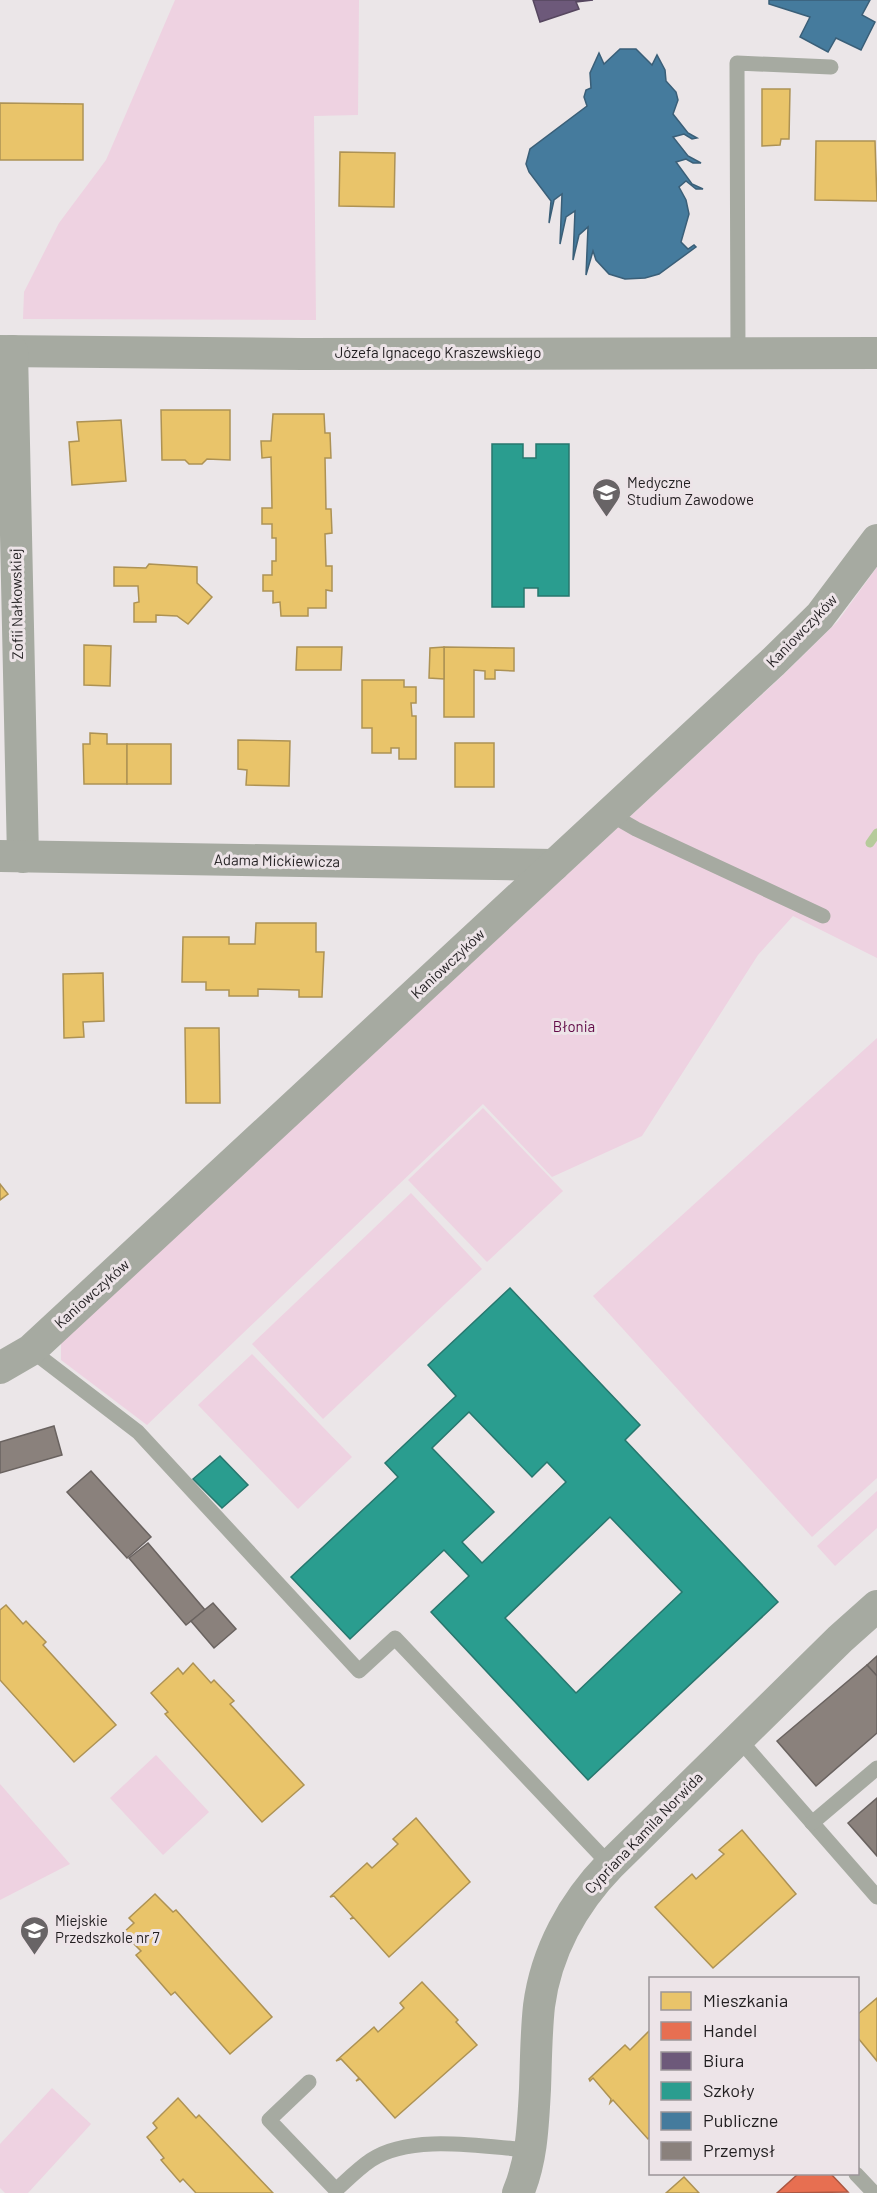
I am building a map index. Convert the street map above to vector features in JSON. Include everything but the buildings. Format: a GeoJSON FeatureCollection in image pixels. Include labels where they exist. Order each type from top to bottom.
{"type":"FeatureCollection","features":[{"type":"Feature","properties":{"kind":"street","name":"Józefa Ignacego Kraszewskiego"},"geometry":{"type":"LineString","coordinates":[[6,351],[290,354],[877,353]]}},
{"type":"Feature","properties":{"kind":"street","name":"Zofii Nałkowskiej"},"geometry":{"type":"LineString","coordinates":[[6,351],[12,856]]}},
{"type":"Feature","properties":{"kind":"street","name":"Kaniowczyków"},"geometry":{"type":"LineString","coordinates":[[0,1368],[31,1350],[610,814],[820,616],[877,540]]}},
{"type":"Feature","properties":{"kind":"street","name":"Adama Mickiewicza"},"geometry":{"type":"LineString","coordinates":[[12,856],[554,865]]}},
{"type":"Feature","properties":{"kind":"street","name":"Cypriana Kamila Norwida"},"geometry":{"type":"LineString","coordinates":[[518,2193],[530,2150],[539,2005],[552,1958],[570,1914],[590,1886],[610,1865],[738,1738],[877,1606]]}},
{"type":"Feature","properties":{"kind":"lane"},"geometry":{"type":"LineString","coordinates":[[738,353],[737,63],[831,67]]}},
{"type":"Feature","properties":{"kind":"lane"},"geometry":{"type":"LineString","coordinates":[[610,814],[823,916]]}},
{"type":"Feature","properties":{"kind":"lane"},"geometry":{"type":"LineString","coordinates":[[31,1350],[138,1432],[359,1671],[395,1638],[610,1865]]}},
{"type":"Feature","properties":{"kind":"lane"},"geometry":{"type":"LineString","coordinates":[[738,1738],[877,1897]]}},
{"type":"Feature","properties":{"kind":"lane"},"geometry":{"type":"LineString","coordinates":[[812,1823],[877,1768]]}},
{"type":"Feature","properties":{"kind":"lane"},"geometry":{"type":"LineString","coordinates":[[309,2082],[269,2120],[336,2190],[371,2159],[397,2147],[432,2144],[530,2150]]}},
{"type":"Feature","properties":{"kind":"lane"},"geometry":{"type":"LineString","coordinates":[[857,2175],[874,2193]]}},
{"type":"Feature","properties":{"kind":"green space"},"geometry":{"type":"Polygon","coordinates":[[[175,0],[359,0],[358,115],[314,116],[316,320],[23,319],[24,292],[59,223],[106,160],[175,0]]]}},
{"type":"Feature","properties":{"kind":"green space","name":"Błonia"},"geometry":{"type":"Polygon","coordinates":[[[877,567],[877,958],[793,916],[758,955],[642,1136],[552,1177],[483,1104],[147,1425],[61,1360],[61,1342],[781,677],[838,621],[877,567]]]}},
{"type":"Feature","properties":{"kind":"green space"},"geometry":{"type":"Polygon","coordinates":[[[877,1038],[877,1478],[812,1537],[593,1296],[877,1038]]]}},
{"type":"Feature","properties":{"kind":"green space"},"geometry":{"type":"Polygon","coordinates":[[[483,1108],[563,1191],[487,1262],[408,1180],[483,1108]]]}},
{"type":"Feature","properties":{"kind":"green space"},"geometry":{"type":"Polygon","coordinates":[[[411,1193],[482,1269],[323,1419],[252,1344],[411,1193]]]}},
{"type":"Feature","properties":{"kind":"green space"},"geometry":{"type":"Polygon","coordinates":[[[252,1354],[352,1457],[298,1509],[198,1405],[252,1354]]]}},
{"type":"Feature","properties":{"kind":"green space"},"geometry":{"type":"Polygon","coordinates":[[[877,1491],[877,1528],[835,1566],[817,1546],[877,1491]]]}},
{"type":"Feature","properties":{"kind":"green space"},"geometry":{"type":"Polygon","coordinates":[[[156,1755],[209,1812],[163,1855],[110,1798],[156,1755]]]}},
{"type":"Feature","properties":{"kind":"green space"},"geometry":{"type":"Polygon","coordinates":[[[0,1784],[70,1864],[0,1900],[0,1784]]]}},
{"type":"Feature","properties":{"kind":"green space"},"geometry":{"type":"Polygon","coordinates":[[[52,2088],[91,2124],[28,2193],[5,2193],[0,2188],[0,2144],[52,2088]]]}},
{"type":"Feature","properties":{"kind":"waterway"},"geometry":{"type":"LineString","coordinates":[[870,843],[877,833]]}},
{"type":"Feature","properties":{"kind":"place","name":"Medyczne Studium Zawodowe"},"geometry":{"type":"Point","coordinates":[606,518]}},
{"type":"Feature","properties":{"kind":"place","name":"Miejskie Przedszkole nr 7"},"geometry":{"type":"Point","coordinates":[34,1956]}}]}
